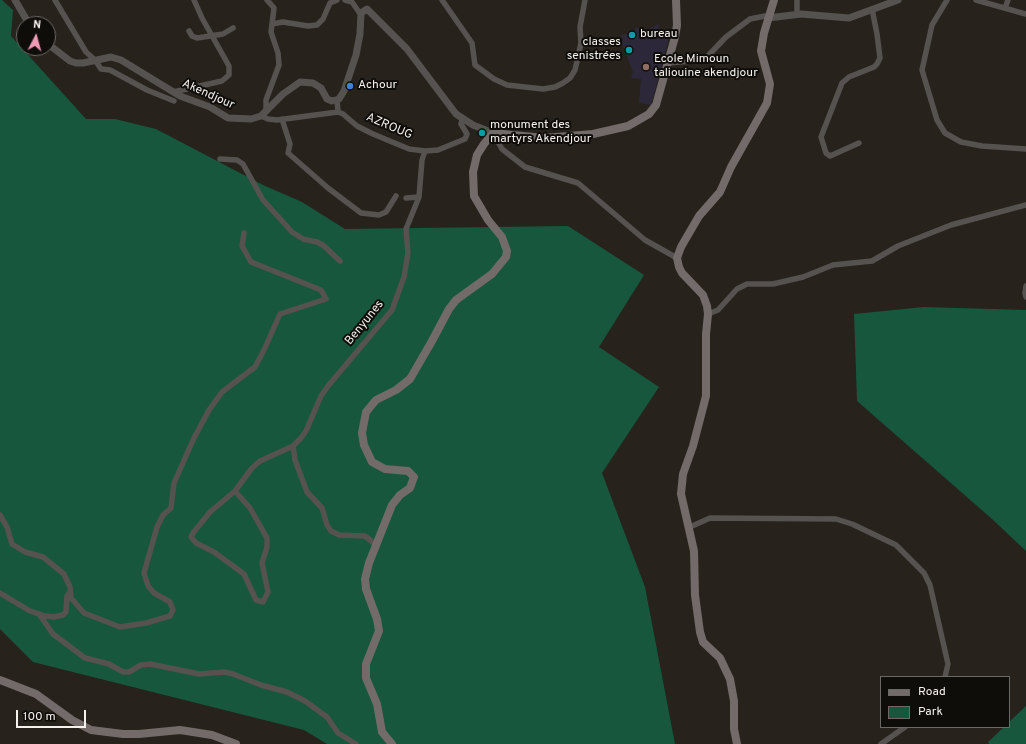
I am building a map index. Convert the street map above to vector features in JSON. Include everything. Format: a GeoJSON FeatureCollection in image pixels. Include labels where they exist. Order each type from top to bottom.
{"type":"FeatureCollection","features":[{"type":"Feature","properties":{"kind":"main road"},"geometry":{"type":"LineString","coordinates":[[392,744],[382,732],[377,704],[366,678],[366,664],[379,631],[377,618],[366,589],[365,579],[376,545],[392,505],[400,495],[410,488],[414,477],[408,471],[385,469],[372,462],[364,445],[362,433],[363,419],[369,407],[376,400],[396,390],[410,379],[432,342],[449,309],[456,300],[492,274],[506,257],[506,245],[502,237],[480,208],[474,196],[473,172],[477,156],[484,144],[493,133],[532,138],[561,138],[593,134],[628,126],[649,114],[653,110],[668,63],[677,25],[676,0]]}},
{"type":"Feature","properties":{"kind":"main road"},"geometry":{"type":"LineString","coordinates":[[737,744],[734,729],[734,700],[730,679],[720,658],[702,642],[695,595],[694,551],[690,527],[684,509],[681,484],[697,434],[706,396],[706,334],[708,314],[703,295],[682,272],[677,258],[681,247],[699,216],[720,192],[731,167],[767,103],[770,84],[761,51],[768,18],[774,0]]}},
{"type":"Feature","properties":{"kind":"main road"},"geometry":{"type":"LineString","coordinates":[[0,680],[36,694],[72,720],[91,730],[123,734],[139,734],[180,730],[212,735],[236,744]]}},
{"type":"Feature","properties":{"kind":"street"},"geometry":{"type":"LineString","coordinates":[[15,0],[24,16]]}},
{"type":"Feature","properties":{"kind":"street"},"geometry":{"type":"LineString","coordinates":[[55,0],[86,52],[103,70],[110,70],[147,90],[174,101]]}},
{"type":"Feature","properties":{"kind":"street"},"geometry":{"type":"LineString","coordinates":[[173,92],[222,81],[228,75],[229,66],[211,36],[197,0]]}},
{"type":"Feature","properties":{"kind":"street"},"geometry":{"type":"LineString","coordinates":[[263,114],[266,100],[279,65],[278,53],[272,36],[274,11],[269,2],[276,0]]}},
{"type":"Feature","properties":{"kind":"street"},"geometry":{"type":"LineString","coordinates":[[272,24],[289,22],[308,26],[317,25],[323,19],[330,4],[337,0]]}},
{"type":"Feature","properties":{"kind":"street"},"geometry":{"type":"LineString","coordinates":[[345,0],[352,2],[361,15]]}},
{"type":"Feature","properties":{"kind":"street"},"geometry":{"type":"LineString","coordinates":[[442,0],[472,43],[475,65],[494,79],[507,85],[543,89],[555,87],[572,76],[581,43],[580,27],[585,0]]}},
{"type":"Feature","properties":{"kind":"street"},"geometry":{"type":"LineString","coordinates":[[797,0],[797,14]]}},
{"type":"Feature","properties":{"kind":"street"},"geometry":{"type":"LineString","coordinates":[[668,63],[704,60],[726,37],[750,20],[760,16],[765,16],[768,18],[797,14],[849,18],[898,0]]}},
{"type":"Feature","properties":{"kind":"street"},"geometry":{"type":"LineString","coordinates":[[947,0],[932,25],[922,70],[937,120],[945,133],[961,142],[982,146],[1026,149]]}},
{"type":"Feature","properties":{"kind":"street"},"geometry":{"type":"LineString","coordinates":[[976,0],[1026,14]]}},
{"type":"Feature","properties":{"kind":"street"},"geometry":{"type":"LineString","coordinates":[[1005,8],[1008,0]]}},
{"type":"Feature","properties":{"kind":"street"},"geometry":{"type":"LineString","coordinates":[[859,143],[830,156],[826,153],[821,137],[842,83],[849,77],[874,67],[880,58],[872,9]]}},
{"type":"Feature","properties":{"kind":"street"},"geometry":{"type":"LineString","coordinates":[[263,114],[271,120],[338,112],[337,100],[344,91],[354,63],[360,34],[361,15],[364,10],[370,11],[377,21],[407,49],[462,119],[493,133],[502,149],[525,167],[578,183],[645,240],[677,258]]}},
{"type":"Feature","properties":{"kind":"street"},"geometry":{"type":"LineString","coordinates":[[189,31],[192,36],[197,38],[223,34],[233,28]]}},
{"type":"Feature","properties":{"kind":"street","name":"Akendjour"},"geometry":{"type":"LineString","coordinates":[[56,50],[70,61],[83,63],[111,57],[122,60],[173,92],[232,119],[251,119],[263,114]]}},
{"type":"Feature","properties":{"kind":"street"},"geometry":{"type":"LineString","coordinates":[[263,114],[283,94],[300,82],[313,83],[321,88],[325,97],[330,100],[337,100]]}},
{"type":"Feature","properties":{"kind":"street","name":"AZROUG"},"geometry":{"type":"LineString","coordinates":[[338,112],[343,114],[357,126],[373,134],[409,149],[425,151],[438,150],[465,138],[467,132],[461,124],[462,119]]}},
{"type":"Feature","properties":{"kind":"street"},"geometry":{"type":"LineString","coordinates":[[282,119],[290,144],[288,153],[328,188],[361,213],[379,215],[386,212],[396,196]]}},
{"type":"Feature","properties":{"kind":"street","name":"Benyunes"},"geometry":{"type":"LineString","coordinates":[[235,491],[250,508],[267,538],[267,547],[262,563],[268,592],[263,602],[256,600],[244,574],[214,552],[196,543],[192,537],[193,533],[210,512],[235,491],[252,468],[260,461],[293,446],[306,431],[315,407],[328,386],[392,310],[402,285],[408,258],[406,228],[419,197],[422,160],[425,151]]}},
{"type":"Feature","properties":{"kind":"street"},"geometry":{"type":"LineString","coordinates":[[220,159],[237,160],[243,164],[263,200],[292,232],[303,239],[318,242],[340,261]]}},
{"type":"Feature","properties":{"kind":"street"},"geometry":{"type":"LineString","coordinates":[[406,198],[419,197]]}},
{"type":"Feature","properties":{"kind":"street"},"geometry":{"type":"LineString","coordinates":[[708,314],[718,310],[737,290],[747,284],[773,284],[803,277],[833,265],[872,261],[898,246],[952,225],[1026,205]]}},
{"type":"Feature","properties":{"kind":"street"},"geometry":{"type":"LineString","coordinates":[[0,515],[7,526],[12,544],[26,552],[44,557],[64,574],[71,598],[84,613],[120,627],[146,623],[170,616],[173,610],[170,602],[154,593],[148,586],[144,573],[157,527],[163,515],[171,508],[174,483],[194,438],[222,392],[255,367],[280,314],[326,299],[321,290],[251,262],[242,246],[244,232]]}},
{"type":"Feature","properties":{"kind":"street"},"geometry":{"type":"LineString","coordinates":[[1026,286],[1024,293],[1026,297]]}},
{"type":"Feature","properties":{"kind":"street"},"geometry":{"type":"LineString","coordinates":[[293,446],[294,460],[305,489],[309,496],[322,508],[330,531],[339,535],[364,536],[376,545]]}},
{"type":"Feature","properties":{"kind":"street"},"geometry":{"type":"LineString","coordinates":[[690,527],[710,518],[836,519],[852,524],[896,545],[924,573],[930,585],[948,664],[945,676]]}},
{"type":"Feature","properties":{"kind":"street"},"geometry":{"type":"LineString","coordinates":[[0,593],[38,614],[48,617],[64,614],[66,610],[67,596],[70,592]]}},
{"type":"Feature","properties":{"kind":"street"},"geometry":{"type":"LineString","coordinates":[[38,614],[53,634],[85,658],[109,664],[123,672],[129,672],[141,665],[150,664],[199,674],[225,672],[233,674],[261,685],[287,692],[305,701],[327,717],[338,733],[356,744]]}},
{"type":"Feature","properties":{"kind":"street"},"geometry":{"type":"LineString","coordinates":[[880,744],[904,728]]}},
{"type":"Feature","properties":{"kind":"shaded area","name":"Ecole Mimoun taliouine akendjour"},"geometry":{"type":"Polygon","coordinates":[[[658,24],[661,33],[670,34],[651,105],[639,103],[641,79],[631,78],[633,72],[621,41],[623,40],[621,35],[634,32],[636,27],[639,28],[640,34],[658,24]]]}},
{"type":"Feature","properties":{"kind":"green space"},"geometry":{"type":"Polygon","coordinates":[[[0,0],[2,0],[13,10],[11,36],[16,42],[16,56],[29,56],[86,119],[115,119],[156,129],[263,185],[302,202],[345,229],[568,226],[644,275],[599,347],[659,387],[602,473],[645,587],[675,744],[327,744],[304,730],[33,662],[0,629],[0,0]]]}},
{"type":"Feature","properties":{"kind":"green space"},"geometry":{"type":"Polygon","coordinates":[[[924,307],[1026,310],[1026,551],[992,519],[857,401],[854,314],[924,307]]]}},
{"type":"Feature","properties":{"kind":"green space"},"geometry":{"type":"Polygon","coordinates":[[[1026,706],[1026,744],[989,744],[988,742],[1003,728],[1010,728],[1010,721],[1026,706]]]}},
{"type":"Feature","properties":{"kind":"place","name":"bureau"},"geometry":{"type":"Point","coordinates":[632,35]}},
{"type":"Feature","properties":{"kind":"place","name":"classes senistrées"},"geometry":{"type":"Point","coordinates":[629,50]}},
{"type":"Feature","properties":{"kind":"place","name":"Ecole Mimoun taliouine akendjour"},"geometry":{"type":"Point","coordinates":[646,67]}},
{"type":"Feature","properties":{"kind":"place","name":"Achour"},"geometry":{"type":"Point","coordinates":[350,86]}},
{"type":"Feature","properties":{"kind":"place","name":"monument des martyrs Akendjour"},"geometry":{"type":"Point","coordinates":[482,133]}}]}
